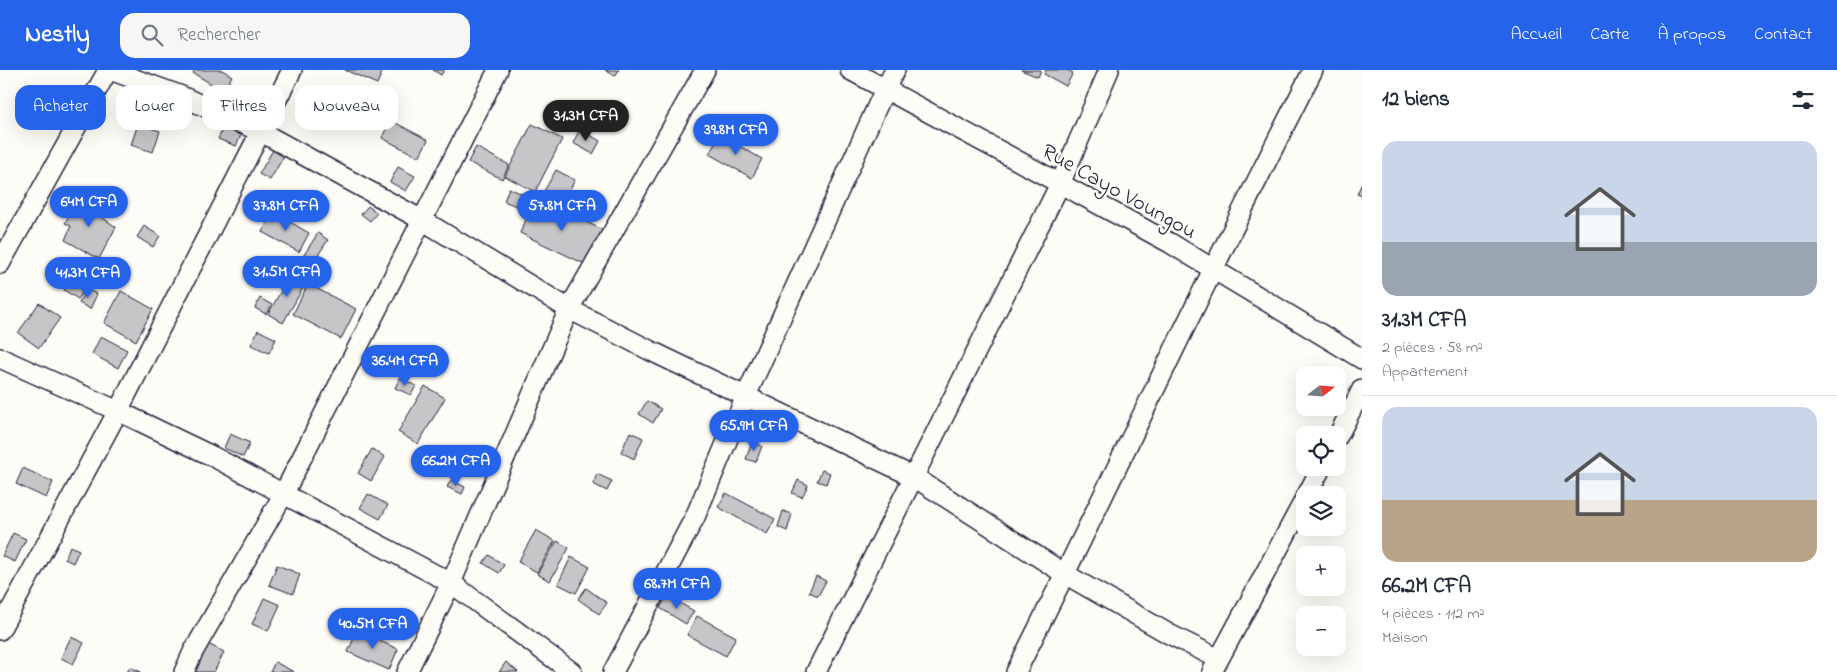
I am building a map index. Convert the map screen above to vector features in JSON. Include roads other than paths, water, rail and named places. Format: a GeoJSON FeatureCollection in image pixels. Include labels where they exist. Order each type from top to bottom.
{"type":"FeatureCollection","features":[{"type":"Feature","properties":{"kind":"street"},"geometry":{"type":"LineString","coordinates":[[0,264],[109,70],[179,95],[262,132],[422,220],[569,309],[649,350],[914,477],[1065,574],[1161,629],[1215,665],[1296,516]]}},
{"type":"Feature","properties":{"kind":"street"},"geometry":{"type":"LineString","coordinates":[[0,630],[118,411],[292,70]]}},
{"type":"Feature","properties":{"kind":"street"},"geometry":{"type":"LineString","coordinates":[[184,672],[283,495],[498,70]]}},
{"type":"Feature","properties":{"kind":"street"},"geometry":{"type":"LineString","coordinates":[[407,672],[451,583],[569,309],[705,70]]}},
{"type":"Feature","properties":{"kind":"street","name":"Rue Cayo Voungou"},"geometry":{"type":"LineString","coordinates":[[850,70],[1170,243],[1362,359]]}},
{"type":"Feature","properties":{"kind":"street"},"geometry":{"type":"LineString","coordinates":[[614,672],[695,517],[746,396],[895,70]]}},
{"type":"Feature","properties":{"kind":"street"},"geometry":{"type":"LineString","coordinates":[[816,672],[1060,184],[1109,70]]}},
{"type":"Feature","properties":{"kind":"street"},"geometry":{"type":"LineString","coordinates":[[1016,672],[1212,269],[1312,70]]}},
{"type":"Feature","properties":{"kind":"street"},"geometry":{"type":"LineString","coordinates":[[0,358],[212,456],[451,583],[572,672]]}},
{"type":"Feature","properties":{"kind":"street"},"geometry":{"type":"LineString","coordinates":[[1343,426],[1362,389]]}}]}
